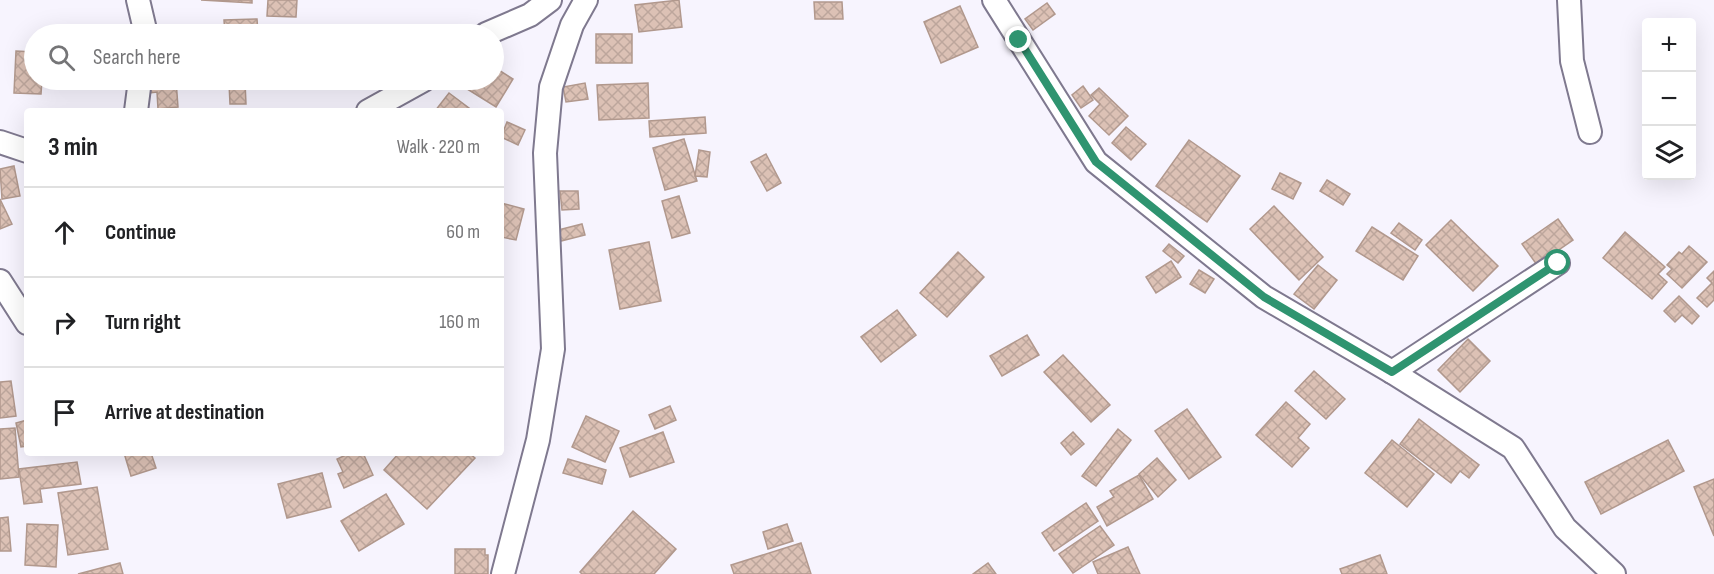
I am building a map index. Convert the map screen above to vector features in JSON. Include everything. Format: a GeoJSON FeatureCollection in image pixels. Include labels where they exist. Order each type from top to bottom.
{"type":"FeatureCollection","features":[{"type":"Feature","properties":{"kind":"street"},"geometry":{"type":"LineString","coordinates":[[138,0],[144,24]]}},
{"type":"Feature","properties":{"kind":"street"},"geometry":{"type":"LineString","coordinates":[[504,26],[530,15],[550,0]]}},
{"type":"Feature","properties":{"kind":"street"},"geometry":{"type":"LineString","coordinates":[[503,574],[538,440],[553,350],[545,153],[551,87],[572,25],[586,0]]}},
{"type":"Feature","properties":{"kind":"street"},"geometry":{"type":"LineString","coordinates":[[994,0],[1096,162],[1264,297],[1392,372],[1513,448],[1565,528],[1614,574]]}},
{"type":"Feature","properties":{"kind":"street"},"geometry":{"type":"LineString","coordinates":[[1569,0],[1572,61],[1590,132]]}},
{"type":"Feature","properties":{"kind":"street"},"geometry":{"type":"LineString","coordinates":[[136,108],[139,90]]}},
{"type":"Feature","properties":{"kind":"street"},"geometry":{"type":"LineString","coordinates":[[373,108],[406,90]]}},
{"type":"Feature","properties":{"kind":"street"},"geometry":{"type":"LineString","coordinates":[[0,142],[24,150]]}},
{"type":"Feature","properties":{"kind":"street"},"geometry":{"type":"LineString","coordinates":[[1392,372],[1558,263]]}},
{"type":"Feature","properties":{"kind":"street"},"geometry":{"type":"LineString","coordinates":[[0,281],[24,318]]}},
{"type":"Feature","properties":{"kind":"building"},"geometry":{"type":"Polygon","coordinates":[[[201,0],[252,0],[252,3],[201,0]]]}},
{"type":"Feature","properties":{"kind":"building"},"geometry":{"type":"Polygon","coordinates":[[[268,0],[297,0],[296,17],[267,16],[268,0]]]}},
{"type":"Feature","properties":{"kind":"building"},"geometry":{"type":"Polygon","coordinates":[[[679,0],[682,27],[639,32],[635,5],[679,0]]]}},
{"type":"Feature","properties":{"kind":"building"},"geometry":{"type":"Polygon","coordinates":[[[814,2],[842,2],[843,19],[815,19],[814,2]]]}},
{"type":"Feature","properties":{"kind":"building"},"geometry":{"type":"Polygon","coordinates":[[[1047,3],[1055,14],[1033,30],[1025,19],[1047,3]]]}},
{"type":"Feature","properties":{"kind":"building"},"geometry":{"type":"Polygon","coordinates":[[[960,6],[978,47],[941,63],[924,22],[960,6]]]}},
{"type":"Feature","properties":{"kind":"building"},"geometry":{"type":"Polygon","coordinates":[[[257,19],[257,24],[224,24],[224,20],[257,19]]]}},
{"type":"Feature","properties":{"kind":"building"},"geometry":{"type":"Polygon","coordinates":[[[596,34],[632,34],[632,63],[596,63],[596,34]]]}},
{"type":"Feature","properties":{"kind":"building"},"geometry":{"type":"Polygon","coordinates":[[[16,51],[24,51],[24,90],[41,90],[41,94],[14,93],[16,51]]]}},
{"type":"Feature","properties":{"kind":"building"},"geometry":{"type":"Polygon","coordinates":[[[504,73],[513,79],[496,107],[469,90],[504,90],[504,73]]]}},
{"type":"Feature","properties":{"kind":"building"},"geometry":{"type":"Polygon","coordinates":[[[585,83],[588,99],[566,102],[563,87],[585,83]]]}},
{"type":"Feature","properties":{"kind":"building"},"geometry":{"type":"Polygon","coordinates":[[[648,83],[649,118],[599,120],[597,85],[648,83]]]}},
{"type":"Feature","properties":{"kind":"building"},"geometry":{"type":"Polygon","coordinates":[[[1083,86],[1093,100],[1081,108],[1072,95],[1083,86]]]}},
{"type":"Feature","properties":{"kind":"building"},"geometry":{"type":"Polygon","coordinates":[[[1099,88],[1128,116],[1109,135],[1089,116],[1100,104],[1091,95],[1099,88]]]}},
{"type":"Feature","properties":{"kind":"building"},"geometry":{"type":"Polygon","coordinates":[[[150,90],[177,90],[178,107],[158,108],[157,92],[150,93],[150,90]]]}},
{"type":"Feature","properties":{"kind":"building"},"geometry":{"type":"Polygon","coordinates":[[[229,90],[245,90],[246,104],[230,104],[229,90]]]}},
{"type":"Feature","properties":{"kind":"building"},"geometry":{"type":"Polygon","coordinates":[[[449,93],[469,108],[437,108],[449,93]]]}},
{"type":"Feature","properties":{"kind":"building"},"geometry":{"type":"Polygon","coordinates":[[[705,117],[706,133],[650,137],[649,121],[705,117]]]}},
{"type":"Feature","properties":{"kind":"building"},"geometry":{"type":"Polygon","coordinates":[[[507,122],[525,130],[518,145],[504,138],[507,122]]]}},
{"type":"Feature","properties":{"kind":"building"},"geometry":{"type":"Polygon","coordinates":[[[1126,127],[1146,144],[1131,160],[1112,143],[1126,127]]]}},
{"type":"Feature","properties":{"kind":"building"},"geometry":{"type":"Polygon","coordinates":[[[684,139],[697,181],[665,190],[653,148],[684,139]]]}},
{"type":"Feature","properties":{"kind":"building"},"geometry":{"type":"Polygon","coordinates":[[[1189,140],[1240,176],[1207,222],[1156,186],[1189,140]]]}},
{"type":"Feature","properties":{"kind":"building"},"geometry":{"type":"Polygon","coordinates":[[[699,150],[710,152],[707,177],[695,176],[699,150]]]}},
{"type":"Feature","properties":{"kind":"building"},"geometry":{"type":"Polygon","coordinates":[[[766,154],[781,183],[767,191],[751,162],[766,154]]]}},
{"type":"Feature","properties":{"kind":"building"},"geometry":{"type":"Polygon","coordinates":[[[14,166],[20,196],[2,199],[0,169],[14,166]]]}},
{"type":"Feature","properties":{"kind":"building"},"geometry":{"type":"Polygon","coordinates":[[[1280,173],[1301,183],[1293,199],[1272,189],[1280,173]]]}},
{"type":"Feature","properties":{"kind":"building"},"geometry":{"type":"Polygon","coordinates":[[[1327,180],[1350,194],[1343,205],[1320,191],[1327,180]]]}},
{"type":"Feature","properties":{"kind":"building"},"geometry":{"type":"Polygon","coordinates":[[[560,191],[578,191],[579,209],[562,210],[560,191]]]}},
{"type":"Feature","properties":{"kind":"building"},"geometry":{"type":"Polygon","coordinates":[[[679,196],[690,233],[672,238],[662,201],[679,196]]]}},
{"type":"Feature","properties":{"kind":"building"},"geometry":{"type":"Polygon","coordinates":[[[0,199],[12,224],[0,229],[0,199]]]}},
{"type":"Feature","properties":{"kind":"building"},"geometry":{"type":"Polygon","coordinates":[[[504,204],[524,209],[516,240],[504,238],[504,204]]]}},
{"type":"Feature","properties":{"kind":"building"},"geometry":{"type":"Polygon","coordinates":[[[1274,206],[1323,257],[1299,280],[1250,229],[1274,206]]]}},
{"type":"Feature","properties":{"kind":"building"},"geometry":{"type":"Polygon","coordinates":[[[1558,219],[1573,240],[1537,265],[1522,244],[1558,219]]]}},
{"type":"Feature","properties":{"kind":"building"},"geometry":{"type":"Polygon","coordinates":[[[1451,220],[1498,266],[1473,291],[1426,245],[1451,220]]]}},
{"type":"Feature","properties":{"kind":"building"},"geometry":{"type":"Polygon","coordinates":[[[1399,223],[1422,240],[1415,250],[1391,233],[1399,223]]]}},
{"type":"Feature","properties":{"kind":"building"},"geometry":{"type":"Polygon","coordinates":[[[582,224],[585,235],[561,241],[558,230],[582,224]]]}},
{"type":"Feature","properties":{"kind":"building"},"geometry":{"type":"Polygon","coordinates":[[[1372,227],[1418,256],[1403,280],[1356,251],[1372,227]]]}},
{"type":"Feature","properties":{"kind":"building"},"geometry":{"type":"Polygon","coordinates":[[[1625,232],[1665,267],[1658,274],[1667,282],[1652,299],[1603,258],[1625,232]]]}},
{"type":"Feature","properties":{"kind":"building"},"geometry":{"type":"Polygon","coordinates":[[[649,242],[661,301],[620,309],[609,250],[649,242]]]}},
{"type":"Feature","properties":{"kind":"building"},"geometry":{"type":"Polygon","coordinates":[[[1169,244],[1184,256],[1178,263],[1163,251],[1169,244]]]}},
{"type":"Feature","properties":{"kind":"building"},"geometry":{"type":"Polygon","coordinates":[[[1689,246],[1707,262],[1682,288],[1667,274],[1672,269],[1667,265],[1679,252],[1682,254],[1689,246]]]}},
{"type":"Feature","properties":{"kind":"building"},"geometry":{"type":"Polygon","coordinates":[[[958,252],[984,277],[947,317],[920,293],[958,252]]]}},
{"type":"Feature","properties":{"kind":"building"},"geometry":{"type":"Polygon","coordinates":[[[1171,261],[1181,277],[1156,293],[1146,277],[1171,261]]]}},
{"type":"Feature","properties":{"kind":"building"},"geometry":{"type":"Polygon","coordinates":[[[1318,265],[1337,280],[1314,309],[1294,294],[1318,265]]]}},
{"type":"Feature","properties":{"kind":"building"},"geometry":{"type":"Polygon","coordinates":[[[1199,270],[1214,279],[1205,293],[1190,284],[1199,270]]]}},
{"type":"Feature","properties":{"kind":"building"},"geometry":{"type":"Polygon","coordinates":[[[1714,271],[1714,300],[1707,307],[1697,298],[1712,283],[1707,278],[1714,271]]]}},
{"type":"Feature","properties":{"kind":"building"},"geometry":{"type":"Polygon","coordinates":[[[1679,296],[1699,316],[1692,324],[1682,315],[1675,322],[1664,311],[1679,296]]]}},
{"type":"Feature","properties":{"kind":"building"},"geometry":{"type":"Polygon","coordinates":[[[897,310],[916,335],[881,362],[861,337],[897,310]]]}},
{"type":"Feature","properties":{"kind":"building"},"geometry":{"type":"Polygon","coordinates":[[[1027,335],[1039,355],[1002,376],[990,356],[1027,335]]]}},
{"type":"Feature","properties":{"kind":"building"},"geometry":{"type":"Polygon","coordinates":[[[1468,339],[1490,361],[1460,392],[1438,370],[1468,339]]]}},
{"type":"Feature","properties":{"kind":"building"},"geometry":{"type":"Polygon","coordinates":[[[1063,355],[1110,405],[1091,422],[1044,372],[1063,355]]]}},
{"type":"Feature","properties":{"kind":"building"},"geometry":{"type":"Polygon","coordinates":[[[1314,371],[1345,399],[1326,419],[1295,391],[1314,371]]]}},
{"type":"Feature","properties":{"kind":"building"},"geometry":{"type":"Polygon","coordinates":[[[11,381],[16,416],[0,418],[0,382],[11,381]]]}},
{"type":"Feature","properties":{"kind":"building"},"geometry":{"type":"Polygon","coordinates":[[[1286,402],[1310,424],[1298,438],[1309,448],[1292,467],[1256,435],[1286,402]]]}},
{"type":"Feature","properties":{"kind":"building"},"geometry":{"type":"Polygon","coordinates":[[[670,406],[676,420],[655,429],[649,415],[670,406]]]}},
{"type":"Feature","properties":{"kind":"building"},"geometry":{"type":"Polygon","coordinates":[[[1187,409],[1221,457],[1189,479],[1155,431],[1187,409]]]}},
{"type":"Feature","properties":{"kind":"building"},"geometry":{"type":"Polygon","coordinates":[[[586,416],[619,431],[605,462],[572,447],[586,416]]]}},
{"type":"Feature","properties":{"kind":"building"},"geometry":{"type":"Polygon","coordinates":[[[1419,419],[1479,465],[1469,478],[1460,471],[1451,483],[1400,444],[1419,419]]]}},
{"type":"Feature","properties":{"kind":"building"},"geometry":{"type":"Polygon","coordinates":[[[24,421],[24,446],[21,447],[16,423],[24,421]]]}},
{"type":"Feature","properties":{"kind":"building"},"geometry":{"type":"Polygon","coordinates":[[[15,428],[19,477],[0,479],[0,429],[15,428]]]}},
{"type":"Feature","properties":{"kind":"building"},"geometry":{"type":"Polygon","coordinates":[[[1118,429],[1131,440],[1096,486],[1082,476],[1118,429]]]}},
{"type":"Feature","properties":{"kind":"building"},"geometry":{"type":"Polygon","coordinates":[[[663,432],[674,462],[630,477],[620,448],[663,432]]]}},
{"type":"Feature","properties":{"kind":"building"},"geometry":{"type":"Polygon","coordinates":[[[1073,432],[1084,444],[1071,455],[1061,443],[1073,432]]]}},
{"type":"Feature","properties":{"kind":"building"},"geometry":{"type":"Polygon","coordinates":[[[1392,440],[1434,474],[1407,507],[1365,473],[1392,440]]]}},
{"type":"Feature","properties":{"kind":"building"},"geometry":{"type":"Polygon","coordinates":[[[1668,440],[1684,471],[1601,514],[1585,482],[1668,440]]]}},
{"type":"Feature","properties":{"kind":"building"},"geometry":{"type":"Polygon","coordinates":[[[125,456],[152,456],[156,468],[131,476],[125,456]]]}},
{"type":"Feature","properties":{"kind":"building"},"geometry":{"type":"Polygon","coordinates":[[[344,456],[364,456],[373,475],[344,488],[338,474],[343,472],[337,459],[344,456]]]}},
{"type":"Feature","properties":{"kind":"building"},"geometry":{"type":"Polygon","coordinates":[[[396,456],[473,456],[475,458],[427,509],[384,470],[396,456]]]}},
{"type":"Feature","properties":{"kind":"building"},"geometry":{"type":"Polygon","coordinates":[[[1157,458],[1176,480],[1158,497],[1139,474],[1157,458]]]}},
{"type":"Feature","properties":{"kind":"building"},"geometry":{"type":"Polygon","coordinates":[[[568,459],[606,470],[602,484],[563,473],[568,459]]]}},
{"type":"Feature","properties":{"kind":"building"},"geometry":{"type":"Polygon","coordinates":[[[77,462],[81,484],[40,489],[42,502],[24,504],[19,469],[77,462]]]}},
{"type":"Feature","properties":{"kind":"building"},"geometry":{"type":"Polygon","coordinates":[[[322,473],[331,507],[287,518],[278,484],[322,473]]]}},
{"type":"Feature","properties":{"kind":"building"},"geometry":{"type":"Polygon","coordinates":[[[1139,475],[1153,499],[1107,526],[1097,507],[1114,497],[1110,491],[1139,475]]]}},
{"type":"Feature","properties":{"kind":"building"},"geometry":{"type":"Polygon","coordinates":[[[1714,479],[1714,536],[1694,487],[1714,479]]]}},
{"type":"Feature","properties":{"kind":"building"},"geometry":{"type":"Polygon","coordinates":[[[97,487],[108,549],[68,555],[58,493],[97,487]]]}},
{"type":"Feature","properties":{"kind":"building"},"geometry":{"type":"Polygon","coordinates":[[[386,494],[404,524],[359,551],[341,521],[386,494]]]}},
{"type":"Feature","properties":{"kind":"building"},"geometry":{"type":"Polygon","coordinates":[[[1086,503],[1098,521],[1054,551],[1042,533],[1086,503]]]}},
{"type":"Feature","properties":{"kind":"building"},"geometry":{"type":"Polygon","coordinates":[[[633,511],[676,549],[654,574],[582,574],[580,572],[633,511]]]}},
{"type":"Feature","properties":{"kind":"building"},"geometry":{"type":"Polygon","coordinates":[[[8,517],[11,551],[0,551],[0,518],[8,517]]]}},
{"type":"Feature","properties":{"kind":"building"},"geometry":{"type":"Polygon","coordinates":[[[27,524],[58,525],[56,567],[25,565],[27,524]]]}},
{"type":"Feature","properties":{"kind":"building"},"geometry":{"type":"Polygon","coordinates":[[[787,524],[793,541],[768,549],[763,532],[787,524]]]}},
{"type":"Feature","properties":{"kind":"building"},"geometry":{"type":"Polygon","coordinates":[[[1100,526],[1114,545],[1073,573],[1059,554],[1100,526]]]}},
{"type":"Feature","properties":{"kind":"building"},"geometry":{"type":"Polygon","coordinates":[[[801,543],[811,574],[734,574],[731,565],[801,543]]]}},
{"type":"Feature","properties":{"kind":"building"},"geometry":{"type":"Polygon","coordinates":[[[1128,547],[1140,574],[1098,574],[1093,562],[1128,547]]]}},
{"type":"Feature","properties":{"kind":"building"},"geometry":{"type":"Polygon","coordinates":[[[455,549],[485,549],[485,555],[488,555],[488,574],[455,574],[455,549]]]}},
{"type":"Feature","properties":{"kind":"building"},"geometry":{"type":"Polygon","coordinates":[[[1380,555],[1387,574],[1342,574],[1340,569],[1380,555]]]}},
{"type":"Feature","properties":{"kind":"building"},"geometry":{"type":"Polygon","coordinates":[[[120,563],[123,574],[78,574],[120,563]]]}},
{"type":"Feature","properties":{"kind":"building"},"geometry":{"type":"Polygon","coordinates":[[[988,563],[996,574],[973,574],[988,563]]]}},
{"type":"Feature","properties":{"kind":"route"},"geometry":{"type":"LineString","coordinates":[[1019,40],[1096,162],[1264,297],[1392,372],[1558,263]]}}]}
